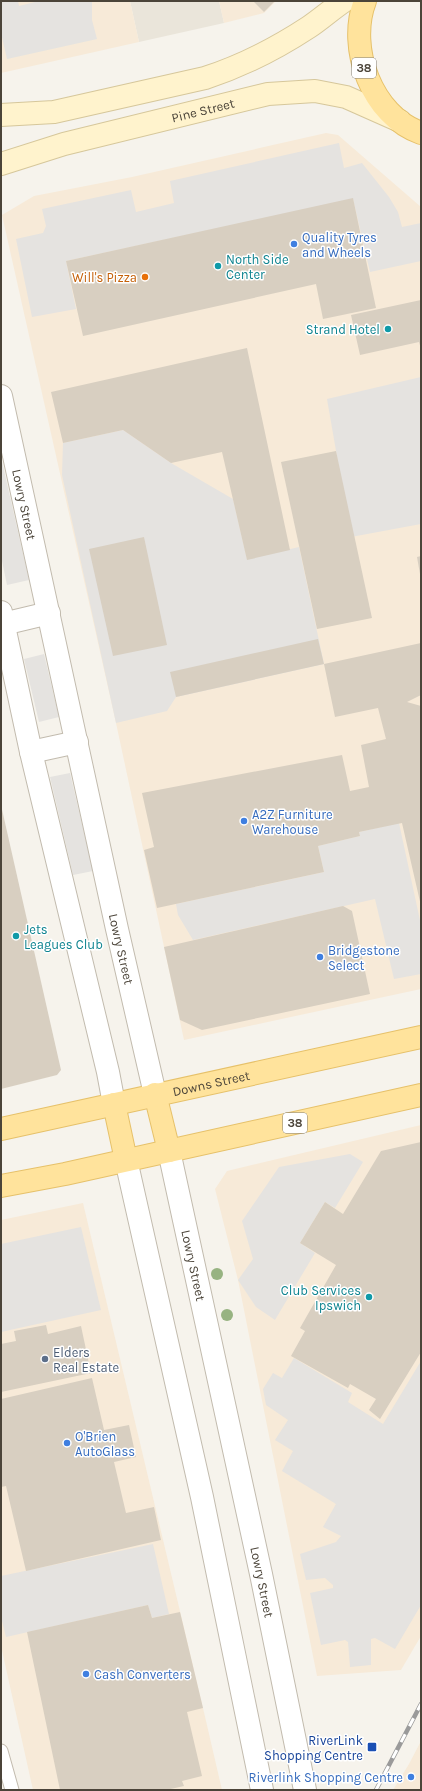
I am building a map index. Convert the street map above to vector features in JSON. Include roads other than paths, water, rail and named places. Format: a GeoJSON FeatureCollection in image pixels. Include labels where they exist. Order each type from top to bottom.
{"type":"FeatureCollection","features":[{"type":"Feature","properties":{"kind":"main road"},"geometry":{"type":"LineString","coordinates":[[1,115],[54,112],[177,84],[224,71],[274,48],[310,26],[344,1]]}},
{"type":"Feature","properties":{"kind":"main road","name":"38"},"geometry":{"type":"LineString","coordinates":[[365,1],[360,22],[359,39],[360,54],[364,72],[388,111],[416,131]]}},
{"type":"Feature","properties":{"kind":"main road","name":"Pine Street"},"geometry":{"type":"LineString","coordinates":[[1,164],[64,144],[268,94],[315,91],[346,97],[416,131]]}},
{"type":"Feature","properties":{"kind":"main road","name":"Downs Street"},"geometry":{"type":"LineString","coordinates":[[1,1129],[155,1094],[421,1037]]}},
{"type":"Feature","properties":{"kind":"main road","name":"Lowry Street"},"geometry":{"type":"LineString","coordinates":[[155,1094],[168,1151]]}},
{"type":"Feature","properties":{"kind":"main road","name":"38"},"geometry":{"type":"LineString","coordinates":[[1,1186],[421,1095]]}},
{"type":"Feature","properties":{"kind":"main road"},"geometry":{"type":"LineString","coordinates":[[114,1104],[126,1160]]}},
{"type":"Feature","properties":{"kind":"street","name":"Lowry Street"},"geometry":{"type":"LineString","coordinates":[[1,396],[155,1094]]}},
{"type":"Feature","properties":{"kind":"street"},"geometry":{"type":"LineString","coordinates":[[48,613],[2,618],[31,752],[108,1072],[114,1104]]}},
{"type":"Feature","properties":{"kind":"street"},"geometry":{"type":"LineString","coordinates":[[31,752],[77,742]]}},
{"type":"Feature","properties":{"kind":"street","name":"Lowry Street"},"geometry":{"type":"LineString","coordinates":[[168,1151],[261,1574],[305,1790]]}},
{"type":"Feature","properties":{"kind":"street"},"geometry":{"type":"LineString","coordinates":[[126,1160],[202,1497],[262,1790]]}},
{"type":"Feature","properties":{"kind":"lane"},"geometry":{"type":"LineString","coordinates":[[1,1751],[12,1790]]}},
{"type":"Feature","properties":{"kind":"railway"},"geometry":{"type":"LineString","coordinates":[[376,1790],[421,1704]]}},
{"type":"Feature","properties":{"kind":"place","name":"Quality Tyres and Wheels"},"geometry":{"type":"Point","coordinates":[294,244]}},
{"type":"Feature","properties":{"kind":"place","name":"North Side Center"},"geometry":{"type":"Point","coordinates":[218,266]}},
{"type":"Feature","properties":{"kind":"place","name":"Will's Pizza"},"geometry":{"type":"Point","coordinates":[145,277]}},
{"type":"Feature","properties":{"kind":"place","name":"Strand Hotel"},"geometry":{"type":"Point","coordinates":[388,329]}},
{"type":"Feature","properties":{"kind":"place","name":"A2Z Furniture Warehouse"},"geometry":{"type":"Point","coordinates":[244,821]}},
{"type":"Feature","properties":{"kind":"place","name":"Jets Leagues Club"},"geometry":{"type":"Point","coordinates":[16,936]}},
{"type":"Feature","properties":{"kind":"place","name":"Bridgestone Select"},"geometry":{"type":"Point","coordinates":[320,957]}},
{"type":"Feature","properties":{"kind":"place","name":"Club Services Ipswich"},"geometry":{"type":"Point","coordinates":[369,1297]}},
{"type":"Feature","properties":{"kind":"place","name":"Elders Real Estate"},"geometry":{"type":"Point","coordinates":[45,1359]}},
{"type":"Feature","properties":{"kind":"place","name":"O'Brien AutoGlass"},"geometry":{"type":"Point","coordinates":[67,1443]}},
{"type":"Feature","properties":{"kind":"place","name":"Cash Converters"},"geometry":{"type":"Point","coordinates":[86,1674]}},
{"type":"Feature","properties":{"kind":"place","name":"RiverLink Shopping Centre"},"geometry":{"type":"Point","coordinates":[372,1747]}},
{"type":"Feature","properties":{"kind":"place","name":"Riverlink Shopping Centre"},"geometry":{"type":"Point","coordinates":[411,1777]}}]}
